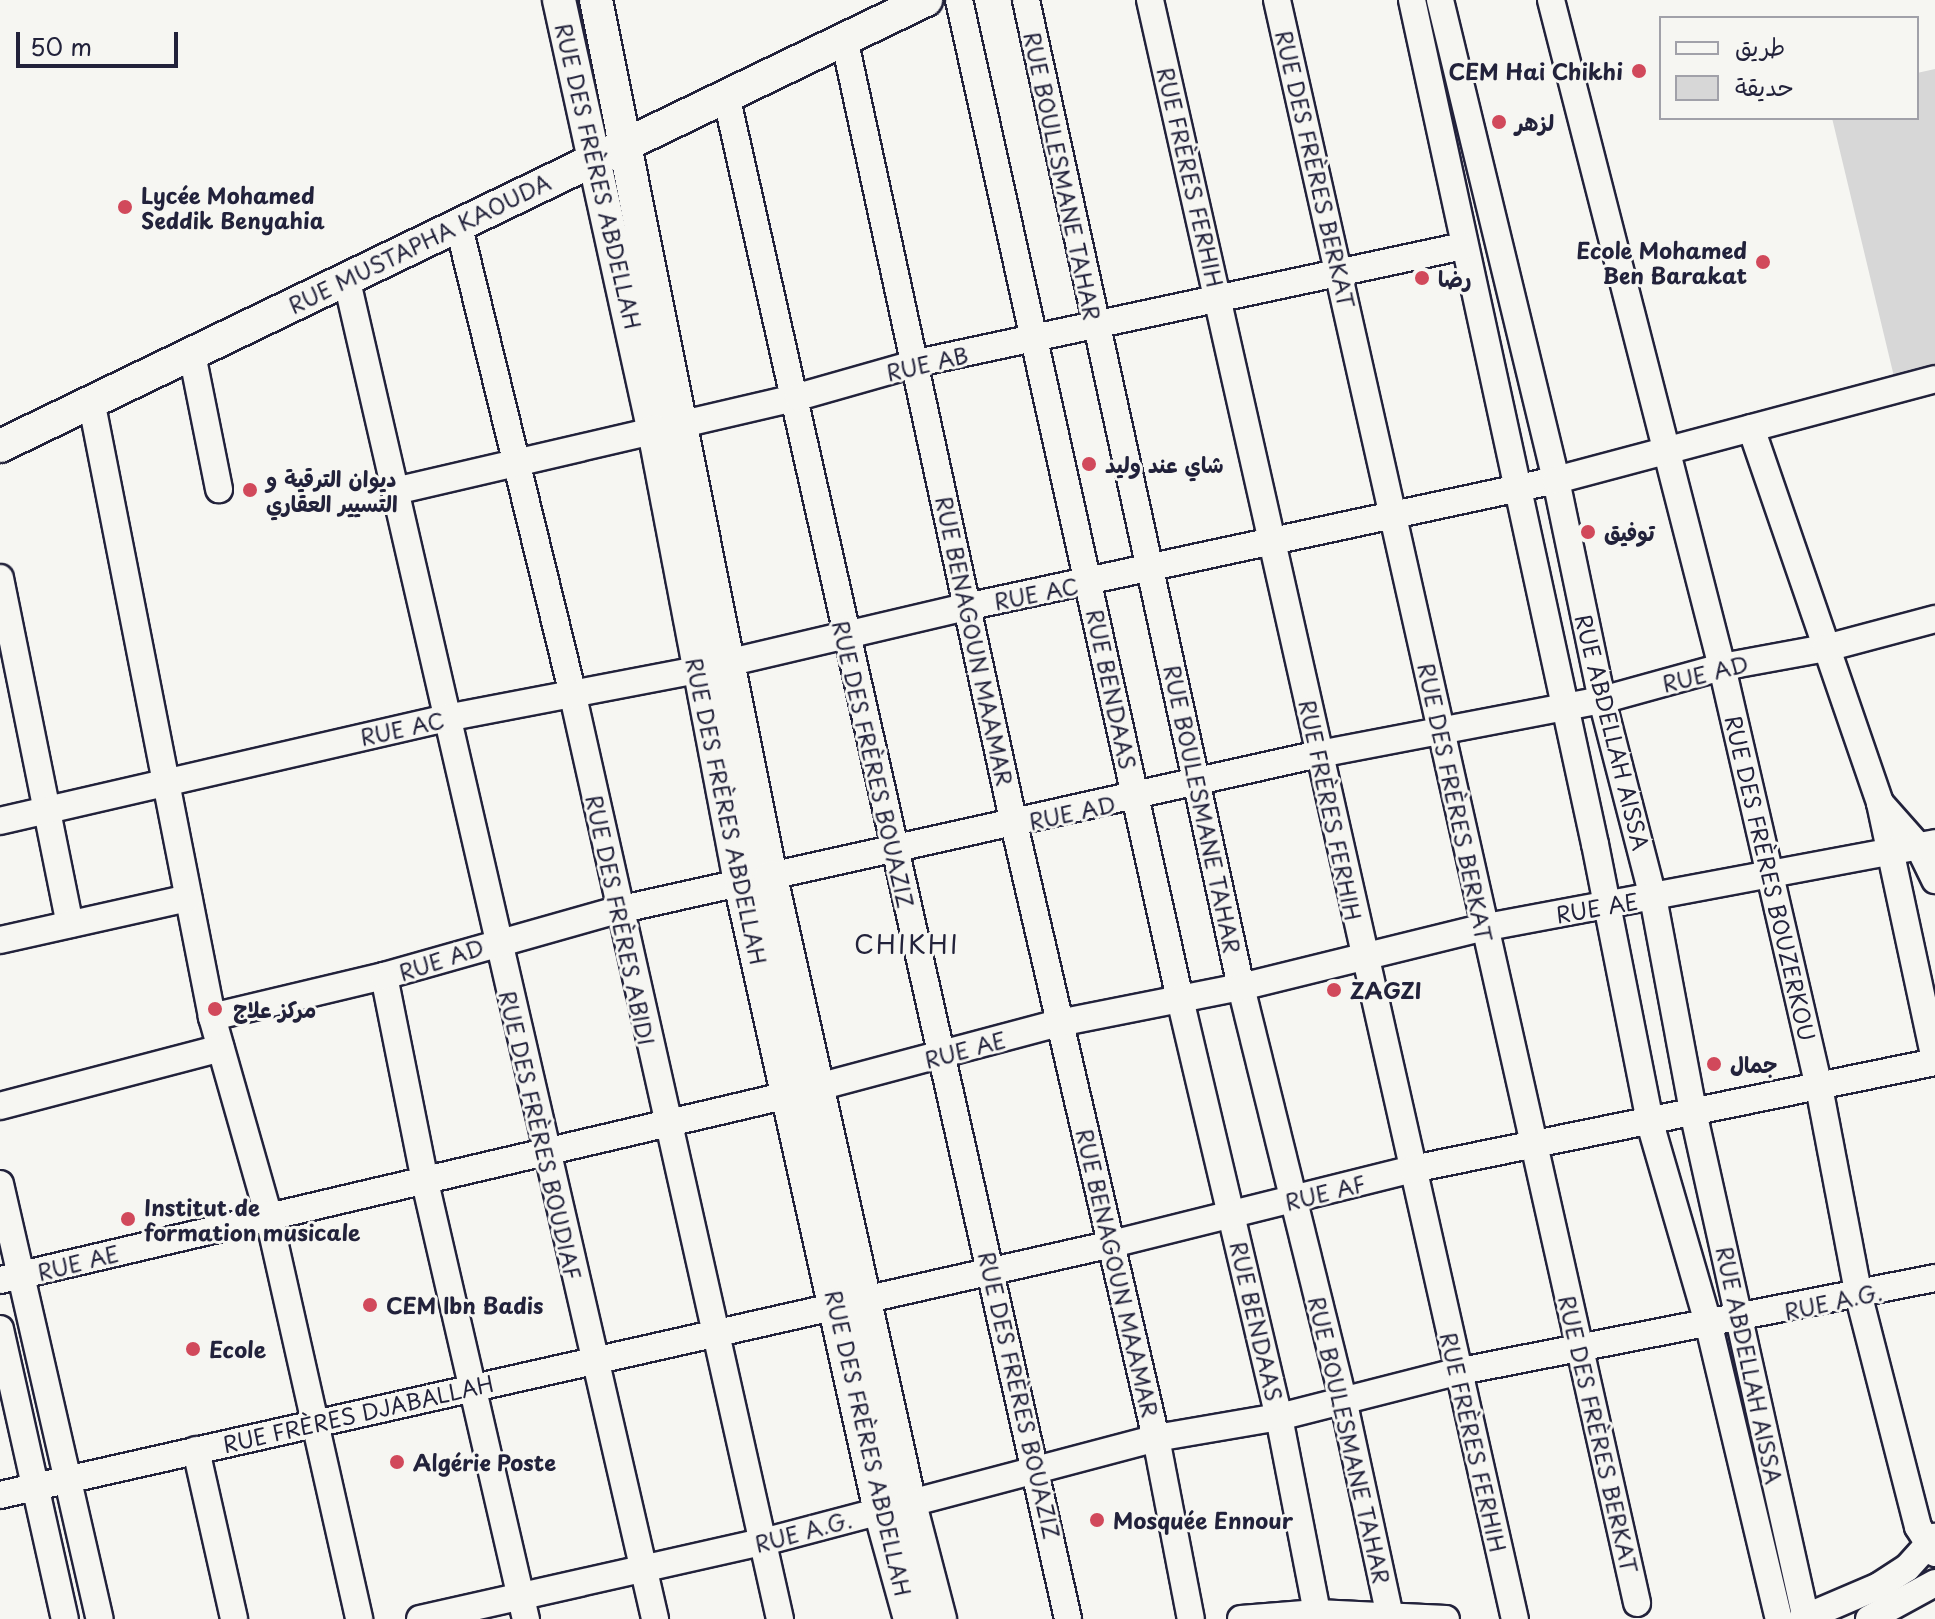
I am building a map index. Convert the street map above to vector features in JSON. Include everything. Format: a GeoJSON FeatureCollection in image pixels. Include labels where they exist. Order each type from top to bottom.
{"type":"FeatureCollection","features":[{"type":"Feature","properties":{"kind":"main road","name":"RUE DES FRÈRES ABDELLAH"},"geometry":{"type":"LineString","coordinates":[[559,0],[597,158],[729,663],[771,877],[804,1091],[895,1507],[910,1619]]}},
{"type":"Feature","properties":{"kind":"main road","name":"RUE DES FRÈRES ABDELLAH"},"geometry":{"type":"LineString","coordinates":[[596,0],[628,140],[669,426],[697,670],[741,887],[804,1091]]}},
{"type":"Feature","properties":{"kind":"main road","name":"RUE MUSTAPHA KAOUDA"},"geometry":{"type":"LineString","coordinates":[[0,446],[597,158],[628,140],[926,0]]}},
{"type":"Feature","properties":{"kind":"main road","name":"RUE DES FRÈRES ABDELLAH"},"geometry":{"type":"LineString","coordinates":[[895,1507],[940,1619]]}},
{"type":"Feature","properties":{"kind":"street","name":"RUE BENDAAS"},"geometry":{"type":"LineString","coordinates":[[959,0],[1032,342],[1089,583],[1180,999],[1279,1417],[1317,1613]]}},
{"type":"Feature","properties":{"kind":"street","name":"RUE BOULESMANE TAHAR"},"geometry":{"type":"LineString","coordinates":[[1026,0],[1095,326],[1200,784],[1241,987],[1343,1399],[1390,1616]]}},
{"type":"Feature","properties":{"kind":"street","name":"RUE FRÈRES FERHIH"},"geometry":{"type":"LineString","coordinates":[[1150,0],[1220,298],[1271,542],[1456,1372],[1515,1619]]}},
{"type":"Feature","properties":{"kind":"street","name":"RUE DES FRÈRES BERKAT"},"geometry":{"type":"LineString","coordinates":[[1277,0],[1395,511],[1482,928],[1581,1348],[1637,1603]]}},
{"type":"Feature","properties":{"kind":"street"},"geometry":{"type":"LineString","coordinates":[[1412,0],[1650,1123],[1709,1326],[1779,1619]]}},
{"type":"Feature","properties":{"kind":"street","name":"RUE ABDELLAH AISSA"},"geometry":{"type":"LineString","coordinates":[[1440,0],[1556,480],[1602,700],[1653,897],[1694,1116],[1743,1320],[1789,1561],[1804,1619]]}},
{"type":"Feature","properties":{"kind":"street","name":"RUE DES FRÈRES BOUZERKOU"},"geometry":{"type":"LineString","coordinates":[[1551,0],[1722,667],[1819,1087],[1859,1297],[1929,1541]]}},
{"type":"Feature","properties":{"kind":"street","name":"RUE BENAGOUN MAAMAR"},"geometry":{"type":"LineString","coordinates":[[844,38],[917,363],[1014,824],[1156,1438],[1191,1619]]}},
{"type":"Feature","properties":{"kind":"street","name":"RUE DES FRÈRES BOUAZIZ"},"geometry":{"type":"LineString","coordinates":[[726,95],[798,397],[845,637],[940,1057],[992,1269],[1068,1619]]}},
{"type":"Feature","properties":{"kind":"street","name":"RUE DES FRÈRES ABIDI"},"geometry":{"type":"LineString","coordinates":[[458,223],[573,696],[618,910],[717,1330],[780,1619]]}},
{"type":"Feature","properties":{"kind":"street","name":"RUE AB"},"geometry":{"type":"LineString","coordinates":[[395,491],[517,459],[798,397],[917,363],[1032,342],[1463,246]]}},
{"type":"Feature","properties":{"kind":"street","name":"RUE DES FRÈRES BOUDIAF"},"geometry":{"type":"LineString","coordinates":[[346,277],[592,1359],[655,1619]]}},
{"type":"Feature","properties":{"kind":"street"},"geometry":{"type":"LineString","coordinates":[[192,354],[219,489]]}},
{"type":"Feature","properties":{"kind":"street","name":"RUE AC"},"geometry":{"type":"LineString","coordinates":[[0,821],[446,718],[697,670],[966,607],[1271,542],[1395,511],[1556,480],[1751,428],[1933,388]]}},
{"type":"Feature","properties":{"kind":"street"},"geometry":{"type":"LineString","coordinates":[[91,400],[212,1017],[268,1214],[311,1423],[359,1619]]}},
{"type":"Feature","properties":{"kind":"street"},"geometry":{"type":"LineString","coordinates":[[1751,428],[1880,803],[1935,1061]]}},
{"type":"Feature","properties":{"kind":"street"},"geometry":{"type":"LineString","coordinates":[[0,578],[70,924]]}},
{"type":"Feature","properties":{"kind":"street","name":"RUE AD"},"geometry":{"type":"LineString","coordinates":[[212,1017],[384,976],[497,941],[618,910],[741,887],[771,877],[1136,799],[1319,754],[1563,709],[1722,667],[1826,648],[1935,619]]}},
{"type":"Feature","properties":{"kind":"street"},"geometry":{"type":"LineString","coordinates":[[1880,803],[1927,845],[1935,880]]}},
{"type":"Feature","properties":{"kind":"street","name":"RUE AE"},"geometry":{"type":"LineString","coordinates":[[10,1278],[268,1214],[425,1182],[544,1149],[804,1091],[1059,1023],[1241,987],[1482,928],[1927,845]]}},
{"type":"Feature","properties":{"kind":"street"},"geometry":{"type":"LineString","coordinates":[[0,940],[188,898]]}},
{"type":"Feature","properties":{"kind":"street"},"geometry":{"type":"LineString","coordinates":[[384,976],[425,1182],[523,1607]]}},
{"type":"Feature","properties":{"kind":"street"},"geometry":{"type":"LineString","coordinates":[[0,1106],[221,1048]]}},
{"type":"Feature","properties":{"kind":"street","name":"RUE AF"},"geometry":{"type":"LineString","coordinates":[[717,1330],[1112,1244],[1295,1201],[1413,1169],[1694,1116],[1935,1061]]}},
{"type":"Feature","properties":{"kind":"street"},"geometry":{"type":"LineString","coordinates":[[0,1184],[10,1278],[100,1619]]}},
{"type":"Feature","properties":{"kind":"street","name":"RUE A.G."},"geometry":{"type":"LineString","coordinates":[[420,1619],[523,1607],[643,1570],[763,1542],[1156,1438],[1279,1417],[1456,1372],[1743,1320],[1935,1278]]}},
{"type":"Feature","properties":{"kind":"street"},"geometry":{"type":"LineString","coordinates":[[0,1329],[65,1619]]}},
{"type":"Feature","properties":{"kind":"street","name":"RUE FRÈRES DJABALLAH"},"geometry":{"type":"LineString","coordinates":[[0,1495],[717,1330]]}},
{"type":"Feature","properties":{"kind":"street"},"geometry":{"type":"LineString","coordinates":[[196,1450],[234,1619]]}},
{"type":"Feature","properties":{"kind":"street"},"geometry":{"type":"LineString","coordinates":[[1804,1619],[1879,1586],[1929,1541]]}},
{"type":"Feature","properties":{"kind":"street"},"geometry":{"type":"LineString","coordinates":[[1869,1619],[1935,1583]]}},
{"type":"Feature","properties":{"kind":"street"},"geometry":{"type":"LineString","coordinates":[[1241,1619],[1317,1613],[1446,1619]]}},
{"type":"Feature","properties":{"kind":"green space"},"geometry":{"type":"Polygon","coordinates":[[[1935,69],[1935,374],[1896,385],[1832,120],[1919,120],[1919,73],[1935,69]]]}},
{"type":"Feature","properties":{"kind":"place","name":"CEM Hai Chikhi"},"geometry":{"type":"Point","coordinates":[1639,71]}},
{"type":"Feature","properties":{"kind":"place","name":"لزهر"},"geometry":{"type":"Point","coordinates":[1499,122]}},
{"type":"Feature","properties":{"kind":"place","name":"Lycée Mohamed Seddik Benyahia"},"geometry":{"type":"Point","coordinates":[125,207]}},
{"type":"Feature","properties":{"kind":"place","name":"Ecole Mohamed Ben Barakat"},"geometry":{"type":"Point","coordinates":[1763,262]}},
{"type":"Feature","properties":{"kind":"place","name":"رضا"},"geometry":{"type":"Point","coordinates":[1422,278]}},
{"type":"Feature","properties":{"kind":"place","name":"شاي عند وليد"},"geometry":{"type":"Point","coordinates":[1089,464]}},
{"type":"Feature","properties":{"kind":"place","name":"ديوان الترقية و التسيير العقاري"},"geometry":{"type":"Point","coordinates":[250,490]}},
{"type":"Feature","properties":{"kind":"place","name":"توفيق"},"geometry":{"type":"Point","coordinates":[1588,532]}},
{"type":"Feature","properties":{"kind":"place","name":"ZAGZI"},"geometry":{"type":"Point","coordinates":[1334,990]}},
{"type":"Feature","properties":{"kind":"place","name":"مركز علاج"},"geometry":{"type":"Point","coordinates":[215,1009]}},
{"type":"Feature","properties":{"kind":"place","name":"جمال"},"geometry":{"type":"Point","coordinates":[1714,1064]}},
{"type":"Feature","properties":{"kind":"place","name":"Institut de formation musicale"},"geometry":{"type":"Point","coordinates":[128,1219]}},
{"type":"Feature","properties":{"kind":"place","name":"CEM Ibn Badis"},"geometry":{"type":"Point","coordinates":[370,1305]}},
{"type":"Feature","properties":{"kind":"place","name":"Ecole"},"geometry":{"type":"Point","coordinates":[193,1349]}},
{"type":"Feature","properties":{"kind":"place","name":"Algérie Poste"},"geometry":{"type":"Point","coordinates":[397,1462]}},
{"type":"Feature","properties":{"kind":"place","name":"Mosquée Ennour"},"geometry":{"type":"Point","coordinates":[1097,1520]}},
{"type":"Feature","properties":{"kind":"district","name":"CHIKHI"},"geometry":{"type":"Point","coordinates":[907,944]}}]}
